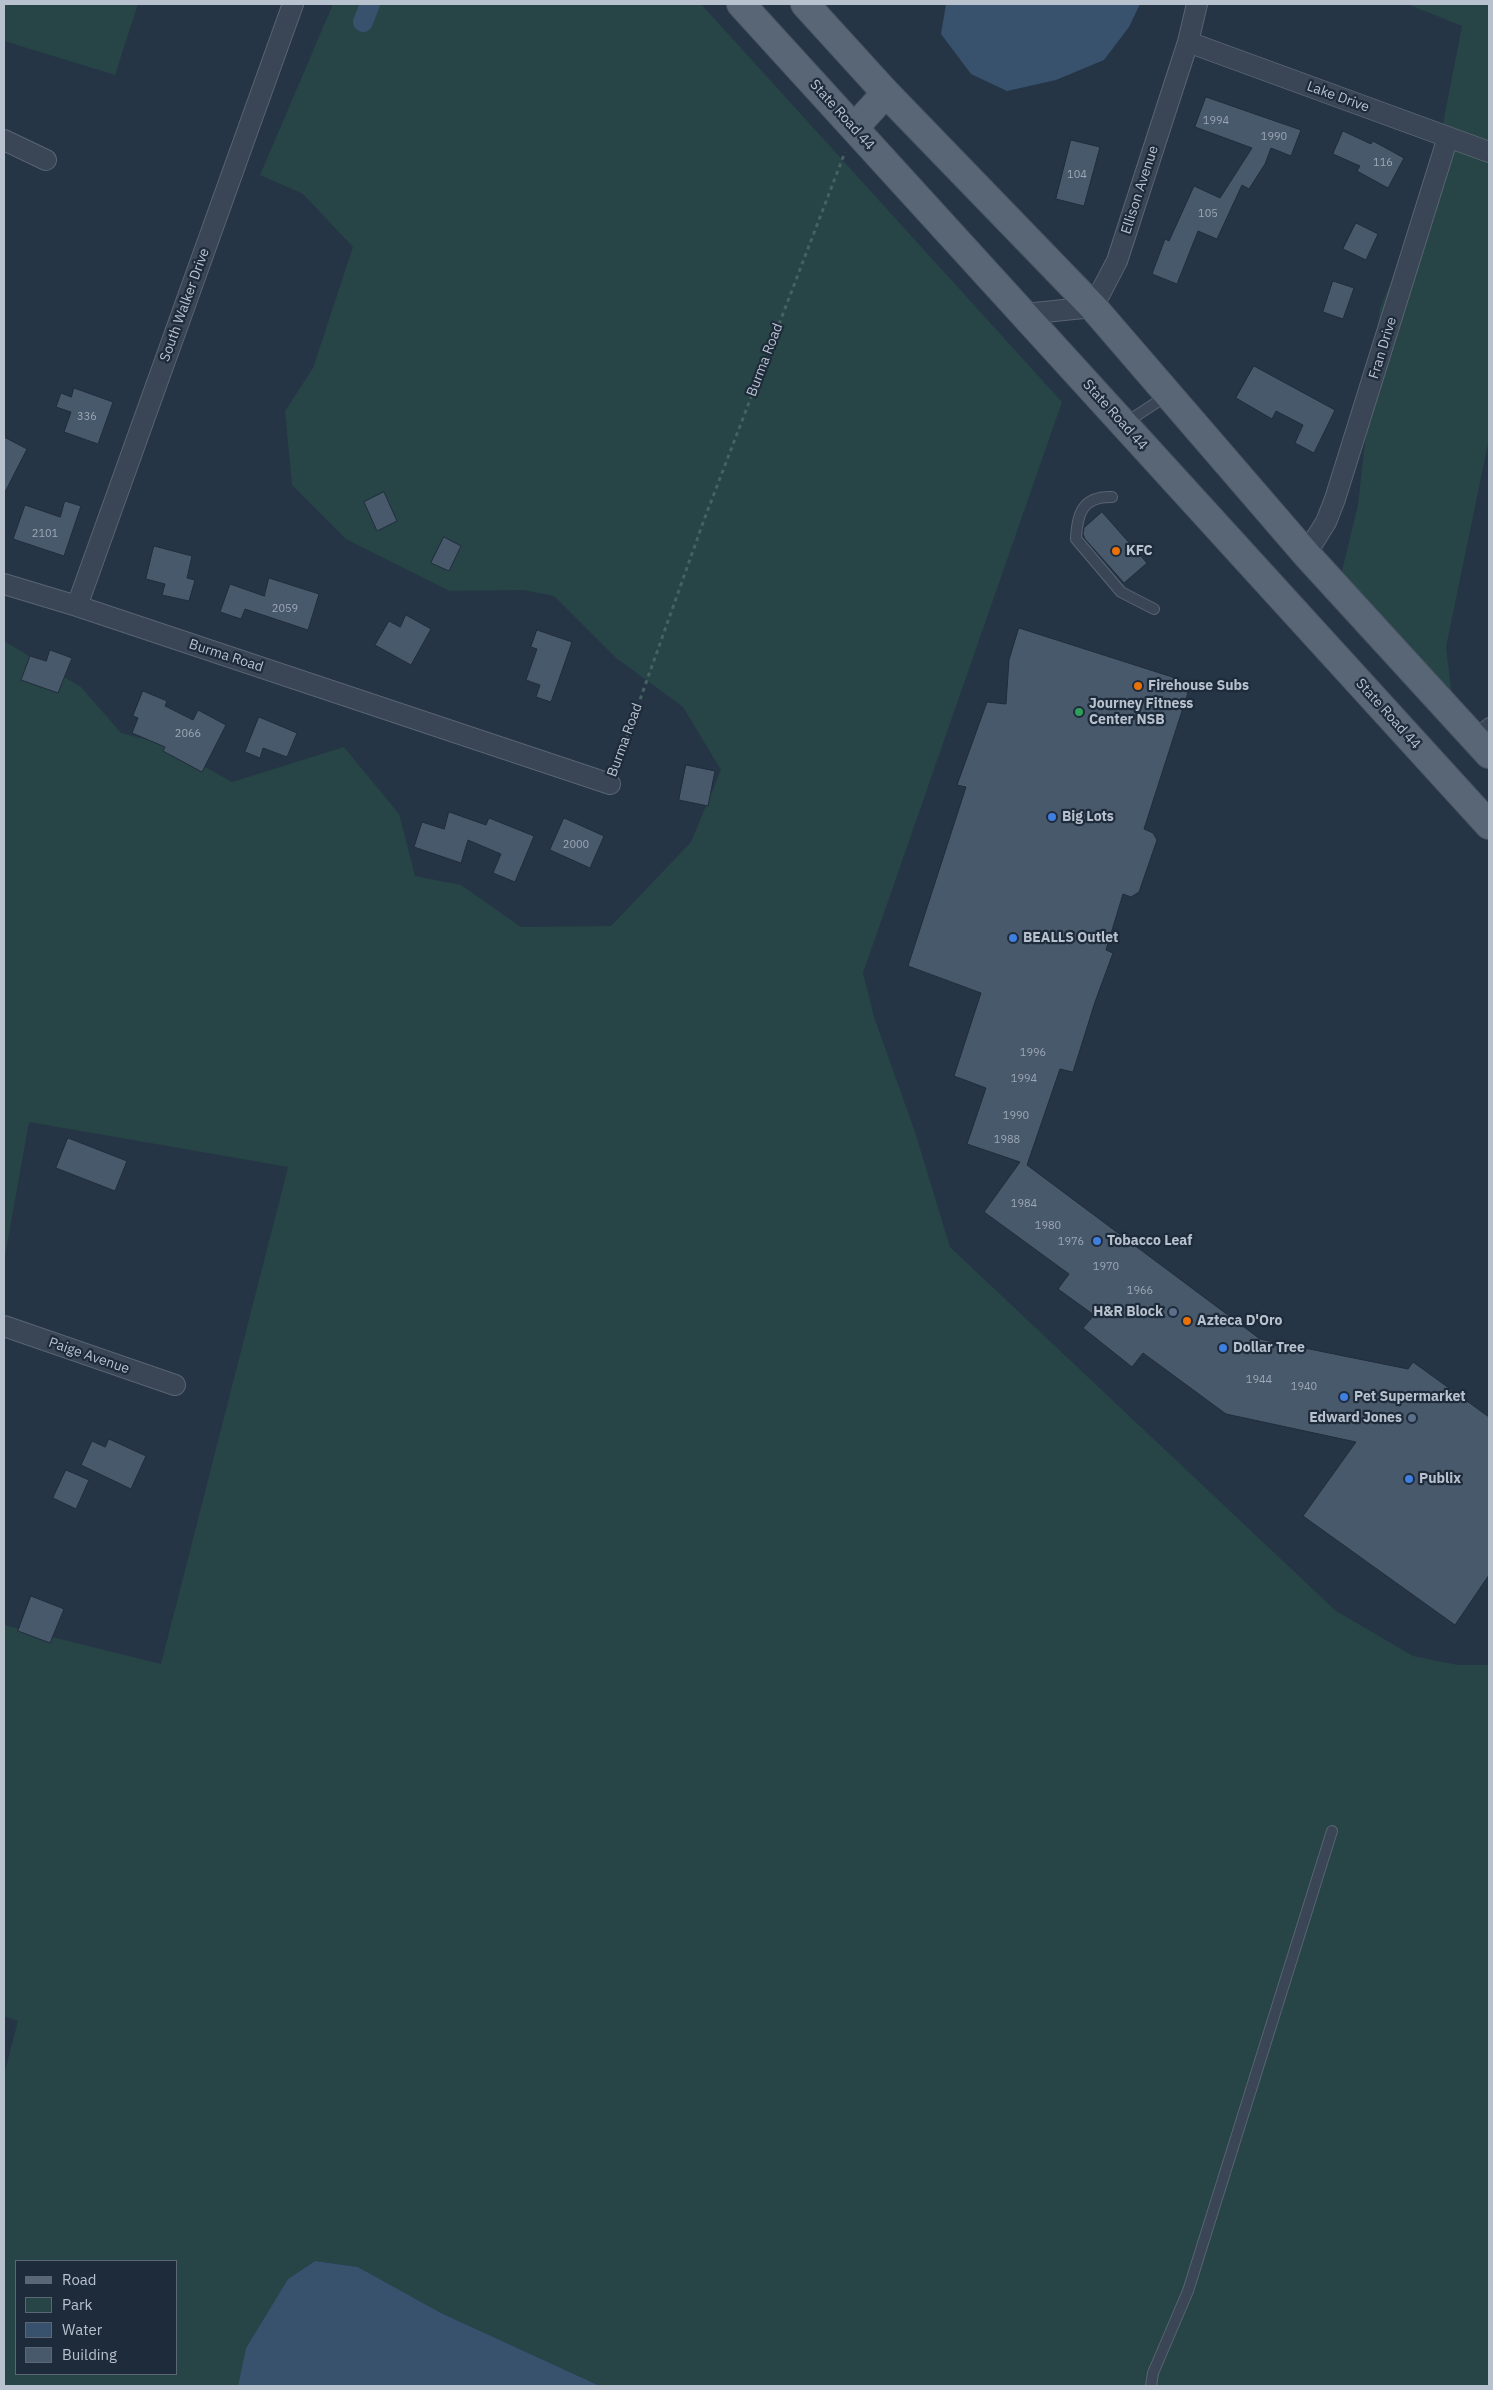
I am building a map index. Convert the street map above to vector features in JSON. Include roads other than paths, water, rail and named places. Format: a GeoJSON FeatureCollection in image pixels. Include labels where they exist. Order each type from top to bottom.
{"type":"FeatureCollection","features":[{"type":"Feature","properties":{"kind":"main road","name":"State Road 44"},"geometry":{"type":"LineString","coordinates":[[740,4],[1025,314],[1489,825]]}},
{"type":"Feature","properties":{"kind":"main road"},"geometry":{"type":"LineString","coordinates":[[805,4],[886,93],[1093,307],[1306,554],[1484,738]]}},
{"type":"Feature","properties":{"kind":"main road"},"geometry":{"type":"LineString","coordinates":[[854,128],[886,93]]}},
{"type":"Feature","properties":{"kind":"street","name":"South Walker Drive"},"geometry":{"type":"LineString","coordinates":[[77,606],[293,4]]}},
{"type":"Feature","properties":{"kind":"street","name":"Ellison Avenue"},"geometry":{"type":"LineString","coordinates":[[1093,307],[1117,261],[1188,42],[1197,4]]}},
{"type":"Feature","properties":{"kind":"street","name":"Lake Drive"},"geometry":{"type":"LineString","coordinates":[[1188,42],[1489,152]]}},
{"type":"Feature","properties":{"kind":"street","name":"Fran Drive"},"geometry":{"type":"LineString","coordinates":[[1306,554],[1326,522],[1336,499],[1448,137]]}},
{"type":"Feature","properties":{"kind":"street"},"geometry":{"type":"LineString","coordinates":[[4,140],[46,160]]}},
{"type":"Feature","properties":{"kind":"street"},"geometry":{"type":"LineString","coordinates":[[1025,314],[1093,307]]}},
{"type":"Feature","properties":{"kind":"street","name":"Burma Road"},"geometry":{"type":"LineString","coordinates":[[4,584],[77,606],[610,784]]}},
{"type":"Feature","properties":{"kind":"street","name":"Paige Avenue"},"geometry":{"type":"LineString","coordinates":[[4,1326],[175,1385]]}},
{"type":"Feature","properties":{"kind":"lane"},"geometry":{"type":"LineString","coordinates":[[1123,424],[1169,395]]}},
{"type":"Feature","properties":{"kind":"lane"},"geometry":{"type":"LineString","coordinates":[[1112,497],[1098,497],[1082,508],[1076,522],[1076,539],[1121,592],[1154,609]]}},
{"type":"Feature","properties":{"kind":"lane"},"geometry":{"type":"LineString","coordinates":[[1151,2386],[1153,2373],[1188,2291],[1332,1831]]}},
{"type":"Feature","properties":{"kind":"water"},"geometry":{"type":"Polygon","coordinates":[[[946,4],[1140,4],[1129,27],[1104,60],[1056,80],[1007,91],[971,74],[941,34],[946,4]]]}},
{"type":"Feature","properties":{"kind":"water"},"geometry":{"type":"Polygon","coordinates":[[[315,2261],[358,2267],[441,2313],[600,2386],[238,2386],[246,2348],[288,2279],[315,2261]]]}},
{"type":"Feature","properties":{"kind":"waterway"},"geometry":{"type":"LineString","coordinates":[[363,22],[370,4]]}},
{"type":"Feature","properties":{"kind":"place","name":"KFC"},"geometry":{"type":"Point","coordinates":[1116,551]}},
{"type":"Feature","properties":{"kind":"place","name":"Firehouse Subs"},"geometry":{"type":"Point","coordinates":[1138,686]}},
{"type":"Feature","properties":{"kind":"place","name":"Journey Fitness Center NSB"},"geometry":{"type":"Point","coordinates":[1079,712]}},
{"type":"Feature","properties":{"kind":"place","name":"Big Lots"},"geometry":{"type":"Point","coordinates":[1052,817]}},
{"type":"Feature","properties":{"kind":"place","name":"BEALLS Outlet"},"geometry":{"type":"Point","coordinates":[1013,938]}},
{"type":"Feature","properties":{"kind":"place","name":"Tobacco Leaf"},"geometry":{"type":"Point","coordinates":[1097,1241]}},
{"type":"Feature","properties":{"kind":"place","name":"H&R Block"},"geometry":{"type":"Point","coordinates":[1173,1312]}},
{"type":"Feature","properties":{"kind":"place","name":"Azteca D'Oro"},"geometry":{"type":"Point","coordinates":[1187,1321]}},
{"type":"Feature","properties":{"kind":"place","name":"Dollar Tree"},"geometry":{"type":"Point","coordinates":[1223,1348]}},
{"type":"Feature","properties":{"kind":"place","name":"Pet Supermarket"},"geometry":{"type":"Point","coordinates":[1344,1397]}},
{"type":"Feature","properties":{"kind":"place","name":"Edward Jones"},"geometry":{"type":"Point","coordinates":[1412,1418]}},
{"type":"Feature","properties":{"kind":"place","name":"Publix"},"geometry":{"type":"Point","coordinates":[1409,1479]}}]}
